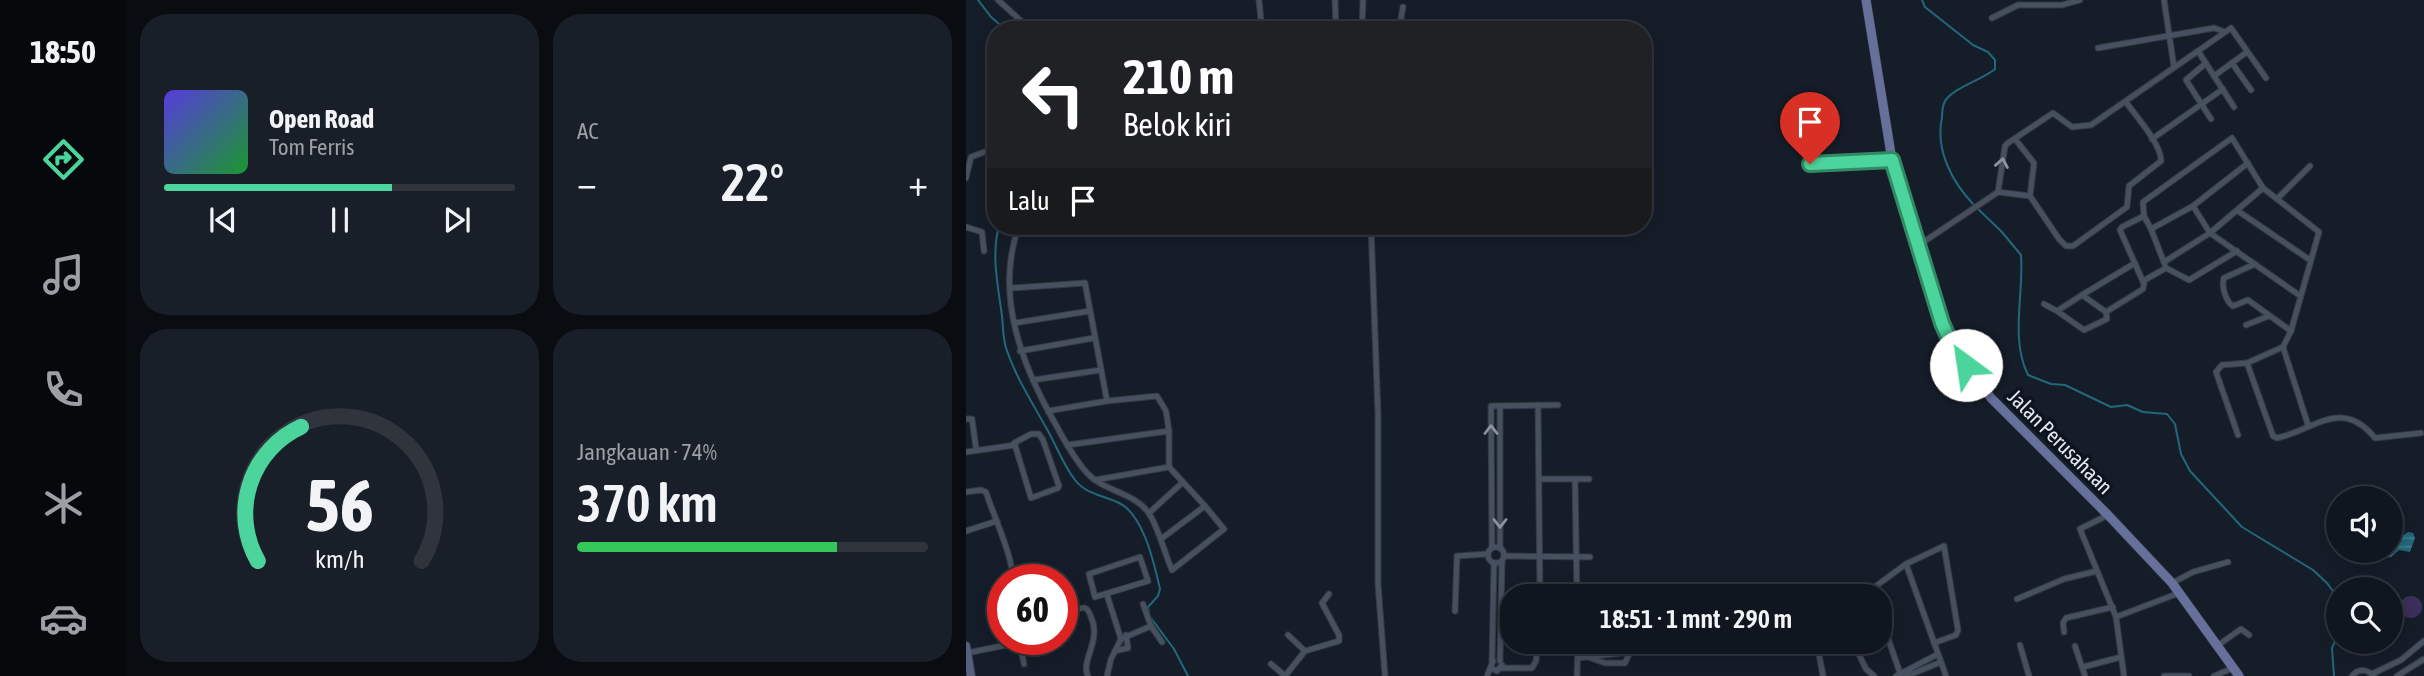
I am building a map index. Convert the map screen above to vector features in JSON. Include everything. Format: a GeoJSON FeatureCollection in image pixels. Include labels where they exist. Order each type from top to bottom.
{"type":"FeatureCollection","features":[{"type":"Feature","properties":{"kind":"main road","name":"Jalan Perusahaan"},"geometry":{"type":"LineString","coordinates":[[1866,0],[1892,160],[1942,323],[1955,352],[1991,397],[2172,583],[2236,672]]}},
{"type":"Feature","properties":{"kind":"street"},"geometry":{"type":"LineString","coordinates":[[998,0],[1021,21]]}},
{"type":"Feature","properties":{"kind":"street"},"geometry":{"type":"LineString","coordinates":[[1259,0],[1261,21]]}},
{"type":"Feature","properties":{"kind":"street"},"geometry":{"type":"LineString","coordinates":[[1335,0],[1336,21]]}},
{"type":"Feature","properties":{"kind":"street"},"geometry":{"type":"LineString","coordinates":[[1362,21],[1363,0]]}},
{"type":"Feature","properties":{"kind":"street"},"geometry":{"type":"LineString","coordinates":[[1992,18],[2018,5],[2062,5],[2080,0]]}},
{"type":"Feature","properties":{"kind":"street"},"geometry":{"type":"LineString","coordinates":[[2164,0],[2174,67]]}},
{"type":"Feature","properties":{"kind":"street"},"geometry":{"type":"LineString","coordinates":[[1401,21],[1403,7]]}},
{"type":"Feature","properties":{"kind":"street"},"geometry":{"type":"LineString","coordinates":[[2098,48],[2214,28],[2225,32]]}},
{"type":"Feature","properties":{"kind":"street"},"geometry":{"type":"LineString","coordinates":[[1997,192],[2005,146],[2051,114],[2056,114],[2072,127],[2084,127],[2099,121],[2231,28],[2266,78]]}},
{"type":"Feature","properties":{"kind":"street"},"geometry":{"type":"LineString","coordinates":[[2198,51],[2234,107]]}},
{"type":"Feature","properties":{"kind":"street"},"geometry":{"type":"LineString","coordinates":[[2214,76],[2247,52]]}},
{"type":"Feature","properties":{"kind":"street"},"geometry":{"type":"LineString","coordinates":[[2206,63],[2186,80],[2211,119]]}},
{"type":"Feature","properties":{"kind":"street"},"geometry":{"type":"LineString","coordinates":[[2232,63],[2251,90]]}},
{"type":"Feature","properties":{"kind":"street"},"geometry":{"type":"LineString","coordinates":[[2152,139],[2223,89]]}},
{"type":"Feature","properties":{"kind":"street"},"geometry":{"type":"LineString","coordinates":[[2015,139],[2034,163],[2030,196],[2059,239],[2067,246],[2073,246],[2127,206],[2129,186],[2161,161],[2161,155],[2152,139],[2126,102]]}},
{"type":"Feature","properties":{"kind":"street"},"geometry":{"type":"LineString","coordinates":[[2237,251],[2189,281],[2165,265],[2144,216],[2143,202],[2229,139],[2235,141],[2263,188],[2319,232],[2291,331],[2283,348],[2248,363],[2222,365],[2216,372],[2238,435]]}},
{"type":"Feature","properties":{"kind":"street"},"geometry":{"type":"LineString","coordinates":[[966,178],[971,157],[987,151]]}},
{"type":"Feature","properties":{"kind":"street"},"geometry":{"type":"LineString","coordinates":[[1810,164],[1892,160]]}},
{"type":"Feature","properties":{"kind":"street"},"geometry":{"type":"LineString","coordinates":[[2151,229],[2193,206],[2248,163]]}},
{"type":"Feature","properties":{"kind":"street"},"geometry":{"type":"LineString","coordinates":[[2277,199],[2310,166]]}},
{"type":"Feature","properties":{"kind":"street"},"geometry":{"type":"LineString","coordinates":[[2143,281],[2210,233],[2263,188]]}},
{"type":"Feature","properties":{"kind":"street"},"geometry":{"type":"LineString","coordinates":[[1919,245],[1997,192],[2030,196]]}},
{"type":"Feature","properties":{"kind":"street"},"geometry":{"type":"LineString","coordinates":[[2193,206],[2210,233],[2299,295]]}},
{"type":"Feature","properties":{"kind":"street"},"geometry":{"type":"LineString","coordinates":[[2238,211],[2310,260]]}},
{"type":"Feature","properties":{"kind":"street"},"geometry":{"type":"LineString","coordinates":[[2106,312],[2143,289],[2143,281],[2120,230],[2144,216]]}},
{"type":"Feature","properties":{"kind":"street"},"geometry":{"type":"LineString","coordinates":[[966,227],[982,232],[984,251]]}},
{"type":"Feature","properties":{"kind":"street"},"geometry":{"type":"LineString","coordinates":[[1017,235],[1011,264],[1011,288],[1020,351],[1048,411],[1067,445],[1095,480],[1135,500],[1149,513],[1173,570],[1224,529],[1169,467],[1166,411],[1157,396],[1048,411]]}},
{"type":"Feature","properties":{"kind":"street"},"geometry":{"type":"LineString","coordinates":[[1371,235],[1378,414],[1378,584],[1385,676]]}},
{"type":"Feature","properties":{"kind":"street"},"geometry":{"type":"LineString","coordinates":[[2057,311],[2135,263]]}},
{"type":"Feature","properties":{"kind":"street"},"geometry":{"type":"LineString","coordinates":[[2255,264],[2228,274],[2222,282],[2230,305],[2248,300],[2291,331]]}},
{"type":"Feature","properties":{"kind":"street"},"geometry":{"type":"LineString","coordinates":[[1011,288],[1084,282],[1107,401]]}},
{"type":"Feature","properties":{"kind":"street"},"geometry":{"type":"LineString","coordinates":[[2044,303],[2084,330],[2104,322],[2107,319],[2106,312],[2082,295]]}},
{"type":"Feature","properties":{"kind":"street"},"geometry":{"type":"LineString","coordinates":[[1014,323],[1090,311]]}},
{"type":"Feature","properties":{"kind":"street"},"geometry":{"type":"LineString","coordinates":[[2246,325],[2269,316]]}},
{"type":"Feature","properties":{"kind":"street"},"geometry":{"type":"LineString","coordinates":[[1020,351],[1094,338]]}},
{"type":"Feature","properties":{"kind":"street"},"geometry":{"type":"LineString","coordinates":[[2283,348],[2308,425]]}},
{"type":"Feature","properties":{"kind":"street"},"geometry":{"type":"LineString","coordinates":[[2248,363],[2273,436],[2280,438],[2322,420],[2348,419],[2357,420],[2375,438],[2422,433],[2424,441]]}},
{"type":"Feature","properties":{"kind":"street"},"geometry":{"type":"LineString","coordinates":[[1033,380],[1101,370]]}},
{"type":"Feature","properties":{"kind":"street"},"geometry":{"type":"LineString","coordinates":[[1499,669],[1503,558],[1500,548],[1500,405]]}},
{"type":"Feature","properties":{"kind":"street"},"geometry":{"type":"LineString","coordinates":[[1538,405],[1540,584]]}},
{"type":"Feature","properties":{"kind":"street"},"geometry":{"type":"LineString","coordinates":[[1487,554],[1492,547],[1491,406],[1558,405]]}},
{"type":"Feature","properties":{"kind":"street"},"geometry":{"type":"LineString","coordinates":[[966,419],[972,419],[976,448]]}},
{"type":"Feature","properties":{"kind":"street"},"geometry":{"type":"LineString","coordinates":[[1067,445],[1169,431]]}},
{"type":"Feature","properties":{"kind":"street"},"geometry":{"type":"LineString","coordinates":[[966,451],[1014,444],[1031,434],[1041,436],[1058,488],[1034,498],[1030,497],[1014,444]]}},
{"type":"Feature","properties":{"kind":"street"},"geometry":{"type":"LineString","coordinates":[[966,451],[1014,444]]}},
{"type":"Feature","properties":{"kind":"street"},"geometry":{"type":"LineString","coordinates":[[1095,480],[1169,467]]}},
{"type":"Feature","properties":{"kind":"street"},"geometry":{"type":"LineString","coordinates":[[1492,478],[1500,478]]}},
{"type":"Feature","properties":{"kind":"street"},"geometry":{"type":"LineString","coordinates":[[1540,479],[1589,480]]}},
{"type":"Feature","properties":{"kind":"street"},"geometry":{"type":"LineString","coordinates":[[1575,479],[1577,584]]}},
{"type":"Feature","properties":{"kind":"street"},"geometry":{"type":"LineString","coordinates":[[1149,513],[1183,482]]}},
{"type":"Feature","properties":{"kind":"street"},"geometry":{"type":"LineString","coordinates":[[966,492],[986,492],[1010,564]]}},
{"type":"Feature","properties":{"kind":"street"},"geometry":{"type":"LineString","coordinates":[[1161,539],[1205,506]]}},
{"type":"Feature","properties":{"kind":"street"},"geometry":{"type":"LineString","coordinates":[[2108,515],[2080,528],[2116,617],[2124,676]]}},
{"type":"Feature","properties":{"kind":"street"},"geometry":{"type":"LineString","coordinates":[[966,531],[997,521]]}},
{"type":"Feature","properties":{"kind":"street"},"geometry":{"type":"LineString","coordinates":[[1883,584],[1906,564],[1942,546],[1945,548],[1958,630],[1956,635],[1934,643]]}},
{"type":"Feature","properties":{"kind":"street"},"geometry":{"type":"LineString","coordinates":[[1492,547],[1500,548]]}},
{"type":"Feature","properties":{"kind":"street"},"geometry":{"type":"LineString","coordinates":[[1487,554],[1489,560],[1494,563]]}},
{"type":"Feature","properties":{"kind":"street"},"geometry":{"type":"LineString","coordinates":[[1455,611],[1457,556],[1487,554]]}},
{"type":"Feature","properties":{"kind":"street"},"geometry":{"type":"LineString","coordinates":[[1494,563],[1503,558],[1540,555],[1590,557]]}},
{"type":"Feature","properties":{"kind":"street"},"geometry":{"type":"LineString","coordinates":[[1140,557],[1149,580],[1107,595],[1095,597],[1088,574],[1140,557]]}},
{"type":"Feature","properties":{"kind":"street"},"geometry":{"type":"LineString","coordinates":[[2172,583],[2193,572],[2228,562]]}},
{"type":"Feature","properties":{"kind":"street"},"geometry":{"type":"LineString","coordinates":[[1487,676],[1492,664],[1494,563]]}},
{"type":"Feature","properties":{"kind":"street"},"geometry":{"type":"LineString","coordinates":[[1906,564],[1946,676]]}},
{"type":"Feature","properties":{"kind":"street"},"geometry":{"type":"LineString","coordinates":[[2017,599],[2064,579],[2096,571]]}},
{"type":"Feature","properties":{"kind":"street"},"geometry":{"type":"LineString","coordinates":[[2116,617],[2179,593]]}},
{"type":"Feature","properties":{"kind":"street"},"geometry":{"type":"LineString","coordinates":[[1271,664],[1285,676],[1306,651],[1339,641],[1339,635],[1322,603],[1329,594]]}},
{"type":"Feature","properties":{"kind":"street"},"geometry":{"type":"LineString","coordinates":[[1107,595],[1128,648],[1115,652]]}},
{"type":"Feature","properties":{"kind":"street"},"geometry":{"type":"LineString","coordinates":[[1143,604],[1150,626],[1162,642]]}},
{"type":"Feature","properties":{"kind":"street"},"geometry":{"type":"LineString","coordinates":[[2064,632],[2063,623],[2066,618],[2113,607]]}},
{"type":"Feature","properties":{"kind":"street"},"geometry":{"type":"LineString","coordinates":[[1078,610],[1087,609],[1094,626],[1094,643],[1085,668],[1087,676]]}},
{"type":"Feature","properties":{"kind":"street"},"geometry":{"type":"LineString","coordinates":[[1107,676],[1115,652],[1124,637],[1150,626]]}},
{"type":"Feature","properties":{"kind":"street"},"geometry":{"type":"LineString","coordinates":[[2217,646],[2241,629],[2249,635]]}},
{"type":"Feature","properties":{"kind":"street"},"geometry":{"type":"LineString","coordinates":[[1288,635],[1306,651]]}},
{"type":"Feature","properties":{"kind":"street"},"geometry":{"type":"LineString","coordinates":[[2352,676],[2361,670],[2373,675],[2400,660],[2424,641]]}},
{"type":"Feature","properties":{"kind":"street"},"geometry":{"type":"LineString","coordinates":[[971,676],[967,650],[987,645]]}},
{"type":"Feature","properties":{"kind":"street"},"geometry":{"type":"LineString","coordinates":[[2020,645],[2029,676]]}},
{"type":"Feature","properties":{"kind":"street"},"geometry":{"type":"LineString","coordinates":[[2075,646],[2085,676]]}},
{"type":"Feature","properties":{"kind":"street"},"geometry":{"type":"LineString","coordinates":[[1892,653],[1899,675]]}},
{"type":"Feature","properties":{"kind":"street"},"geometry":{"type":"LineString","coordinates":[[1492,664],[1499,669],[1532,668],[1536,664],[1537,654]]}},
{"type":"Feature","properties":{"kind":"street"},"geometry":{"type":"LineString","coordinates":[[1577,676],[1578,654]]}},
{"type":"Feature","properties":{"kind":"street"},"geometry":{"type":"LineString","coordinates":[[1578,658],[1613,654]]}},
{"type":"Feature","properties":{"kind":"street"},"geometry":{"type":"LineString","coordinates":[[1588,657],[1597,662],[1625,664],[1630,654]]}},
{"type":"Feature","properties":{"kind":"street"},"geometry":{"type":"LineString","coordinates":[[1819,654],[1824,676]]}},
{"type":"Feature","properties":{"kind":"street"},"geometry":{"type":"LineString","coordinates":[[1859,654],[1866,669],[1874,676]]}},
{"type":"Feature","properties":{"kind":"street"},"geometry":{"type":"LineString","coordinates":[[1899,675],[1938,654]]}},
{"type":"Feature","properties":{"kind":"street"},"geometry":{"type":"LineString","coordinates":[[1022,655],[1024,664]]}},
{"type":"Feature","properties":{"kind":"street"},"geometry":{"type":"LineString","coordinates":[[2083,667],[2121,657]]}},
{"type":"Feature","properties":{"kind":"street"},"geometry":{"type":"LineString","coordinates":[[2397,676],[2424,659]]}},
{"type":"Feature","properties":{"kind":"street"},"geometry":{"type":"LineString","coordinates":[[1899,675],[1914,673],[1941,662]]}},
{"type":"Feature","properties":{"kind":"street"},"geometry":{"type":"LineString","coordinates":[[1492,664],[1499,669]]}},
{"type":"Feature","properties":{"kind":"street"},"geometry":{"type":"LineString","coordinates":[[2214,676],[2236,672]]}},
{"type":"Feature","properties":{"kind":"street"},"geometry":{"type":"LineString","coordinates":[[2164,676],[2189,676]]}},
{"type":"Feature","properties":{"kind":"shaded area"},"geometry":{"type":"Polygon","coordinates":[[[2411,596],[2419,599],[2419,615],[2411,618],[2403,615],[2403,599],[2411,596]]]}},
{"type":"Feature","properties":{"kind":"water"},"geometry":{"type":"Polygon","coordinates":[[[2408,532],[2413,533],[2415,538],[2410,552],[2403,551],[2403,535],[2408,532]]]}},
{"type":"Feature","properties":{"kind":"waterway"},"geometry":{"type":"LineString","coordinates":[[978,0],[996,21]]}},
{"type":"Feature","properties":{"kind":"waterway"},"geometry":{"type":"LineString","coordinates":[[1922,0],[1925,7],[1973,45],[1988,52],[1995,60],[1995,69],[1949,96],[1942,111],[1941,141],[1947,165],[1974,205]]}},
{"type":"Feature","properties":{"kind":"waterway"},"geometry":{"type":"LineString","coordinates":[[1978,209],[2021,255],[2019,331],[2020,347],[2028,375],[2051,384],[2065,385],[2111,407],[2127,405],[2143,412],[2167,414],[2175,424],[2181,454],[2190,471],[2242,527],[2313,570],[2326,582]]}},
{"type":"Feature","properties":{"kind":"waterway"},"geometry":{"type":"LineString","coordinates":[[997,235],[996,271],[1004,340],[1010,358],[1023,387],[1075,480],[1089,491],[1126,508],[1140,527],[1151,553],[1160,589],[1158,596],[1148,607],[1149,613]]}},
{"type":"Feature","properties":{"kind":"waterway"},"geometry":{"type":"LineString","coordinates":[[1151,618],[1174,649],[1188,676]]}},
{"type":"Feature","properties":{"kind":"waterway"},"geometry":{"type":"LineString","coordinates":[[2332,654],[2334,676]]}},
{"type":"Feature","properties":{"kind":"route"},"geometry":{"type":"LineString","coordinates":[[1810,164],[1892,160],[1942,323],[1955,352],[1966,365]]}}]}
